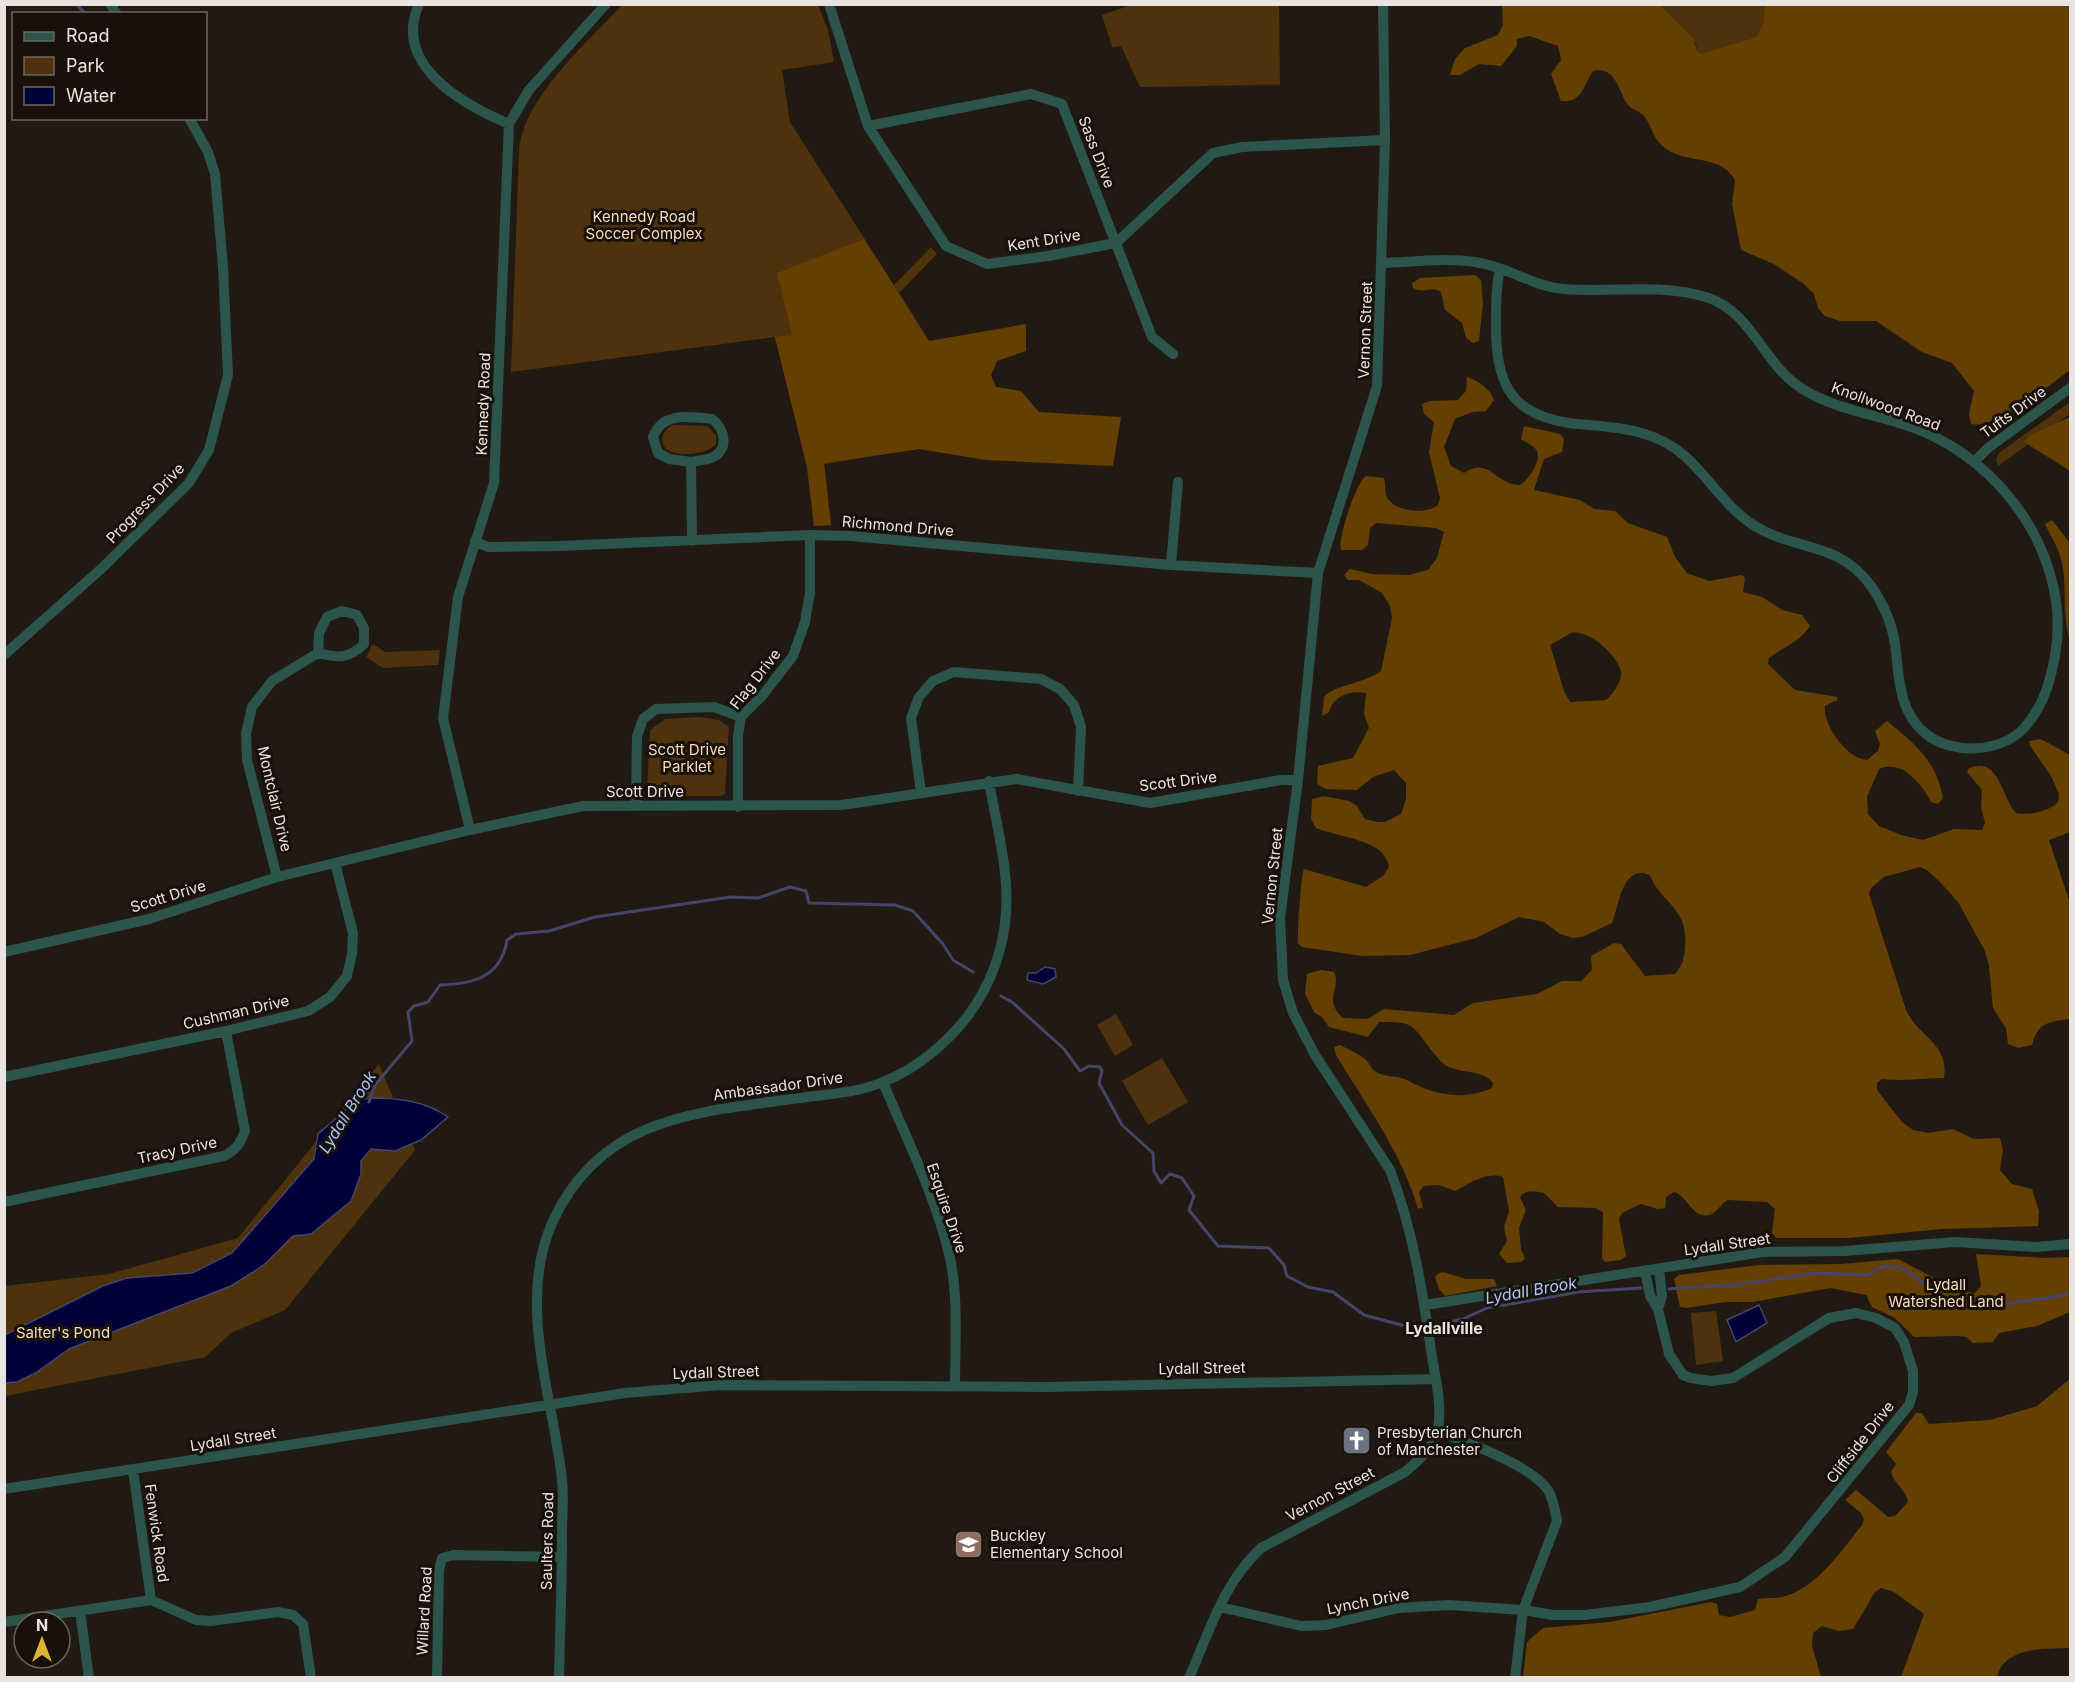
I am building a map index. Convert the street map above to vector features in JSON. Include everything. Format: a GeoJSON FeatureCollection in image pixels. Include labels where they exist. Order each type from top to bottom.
{"type":"FeatureCollection","features":[{"type":"Feature","properties":{"kind":"street"},"geometry":{"type":"LineString","coordinates":[[419,4],[412,21],[422,63],[455,97],[509,124]]}},
{"type":"Feature","properties":{"kind":"street","name":"Kennedy Road"},"geometry":{"type":"LineString","coordinates":[[470,830],[443,718],[458,597],[475,541],[486,515],[494,483],[509,124],[529,90],[606,4]]}},
{"type":"Feature","properties":{"kind":"street","name":"Kent Drive"},"geometry":{"type":"LineString","coordinates":[[829,4],[868,126],[946,246],[987,264],[1048,256],[1116,243]]}},
{"type":"Feature","properties":{"kind":"street","name":"Vernon Street"},"geometry":{"type":"LineString","coordinates":[[1189,1677],[1233,1578],[1261,1548],[1405,1472],[1421,1458],[1438,1432],[1440,1403],[1425,1305],[1400,1195],[1390,1170],[1302,1034],[1283,981],[1280,918],[1298,780],[1318,573],[1377,386],[1385,140],[1383,4]]}},
{"type":"Feature","properties":{"kind":"street","name":"Sass Drive"},"geometry":{"type":"LineString","coordinates":[[868,126],[1031,94],[1062,104],[1152,337],[1173,354]]}},
{"type":"Feature","properties":{"kind":"street","name":"Progress Drive"},"geometry":{"type":"LineString","coordinates":[[4,655],[101,570],[189,483],[209,450],[228,375],[223,267],[215,174],[208,152],[190,120]]}},
{"type":"Feature","properties":{"kind":"street"},"geometry":{"type":"LineString","coordinates":[[1116,243],[1213,153],[1242,147],[1385,140]]}},
{"type":"Feature","properties":{"kind":"street","name":"Knollwood Road"},"geometry":{"type":"LineString","coordinates":[[1382,263],[1478,262],[1500,269],[1529,282],[1562,289],[1677,290],[1712,298],[1736,314],[1757,336],[1773,361],[1794,382],[1819,397],[1934,436],[1975,461],[2012,499],[2038,541],[2052,580],[2058,614],[2050,679],[2038,712],[2017,735],[1982,749],[1950,746],[1925,733],[1905,707],[1898,676],[1894,639],[1885,610],[1870,584],[1849,564],[1819,547],[1759,529],[1737,513],[1683,455],[1662,439],[1636,430],[1568,423],[1540,416],[1515,400],[1502,378],[1496,356],[1496,288],[1500,269]]}},
{"type":"Feature","properties":{"kind":"street","name":"Tufts Drive"},"geometry":{"type":"LineString","coordinates":[[1975,461],[1988,448],[2070,388]]}},
{"type":"Feature","properties":{"kind":"street"},"geometry":{"type":"LineString","coordinates":[[693,417],[712,419],[720,424],[724,438],[720,452],[713,458],[691,462],[669,459],[658,453],[653,437],[659,423],[666,419],[693,417]]}},
{"type":"Feature","properties":{"kind":"street"},"geometry":{"type":"LineString","coordinates":[[691,462],[692,541]]}},
{"type":"Feature","properties":{"kind":"street"},"geometry":{"type":"LineString","coordinates":[[1171,566],[1178,482]]}},
{"type":"Feature","properties":{"kind":"street","name":"Richmond Drive"},"geometry":{"type":"LineString","coordinates":[[475,541],[488,547],[810,535],[907,540],[1171,566],[1318,573]]}},
{"type":"Feature","properties":{"kind":"street","name":"Flag Drive"},"geometry":{"type":"LineString","coordinates":[[738,807],[738,736],[741,717],[762,696],[793,656],[806,622],[810,592],[810,535]]}},
{"type":"Feature","properties":{"kind":"street"},"geometry":{"type":"LineString","coordinates":[[342,611],[357,615],[364,628],[364,644],[355,654],[339,658],[318,653],[319,633],[327,617],[342,611]]}},
{"type":"Feature","properties":{"kind":"street","name":"Montclair Drive"},"geometry":{"type":"LineString","coordinates":[[277,877],[247,760],[246,733],[252,707],[272,681],[318,653]]}},
{"type":"Feature","properties":{"kind":"street"},"geometry":{"type":"LineString","coordinates":[[921,793],[910,718],[919,696],[933,681],[954,672],[1041,679],[1060,689],[1074,705],[1081,727],[1078,790]]}},
{"type":"Feature","properties":{"kind":"street"},"geometry":{"type":"LineString","coordinates":[[636,806],[637,736],[642,719],[656,709],[714,707],[741,717]]}},
{"type":"Feature","properties":{"kind":"street","name":"Scott Drive"},"geometry":{"type":"LineString","coordinates":[[4,952],[149,919],[277,877],[560,809],[636,806],[843,806],[989,781],[1016,779],[1150,803],[1281,780],[1298,780]]}},
{"type":"Feature","properties":{"kind":"street","name":"Ambassador Drive"},"geometry":{"type":"LineString","coordinates":[[550,1405],[538,1326],[537,1291],[540,1260],[555,1217],[571,1191],[598,1159],[625,1139],[670,1119],[708,1110],[844,1092],[883,1082],[928,1056],[956,1031],[977,1004],[993,971],[1003,938],[1006,911],[1005,873],[989,781]]}},
{"type":"Feature","properties":{"kind":"street","name":"Cushman Drive"},"geometry":{"type":"LineString","coordinates":[[4,1077],[226,1031],[308,1011],[330,997],[346,976],[352,954],[353,933],[335,863]]}},
{"type":"Feature","properties":{"kind":"street","name":"Tracy Drive"},"geometry":{"type":"LineString","coordinates":[[4,1202],[234,1152],[241,1143],[245,1131],[226,1031]]}},
{"type":"Feature","properties":{"kind":"street","name":"Esquire Drive"},"geometry":{"type":"LineString","coordinates":[[883,1082],[924,1181],[949,1254],[955,1304],[955,1387]]}},
{"type":"Feature","properties":{"kind":"street","name":"Lydall Street"},"geometry":{"type":"LineString","coordinates":[[1425,1305],[1763,1252],[1845,1251],[1955,1242],[2036,1247],[2070,1245]]}},
{"type":"Feature","properties":{"kind":"street","name":"Cliffside Drive"},"geometry":{"type":"LineString","coordinates":[[1654,1293],[1660,1284],[1659,1269]]}},
{"type":"Feature","properties":{"kind":"street","name":"Cliffside Drive"},"geometry":{"type":"LineString","coordinates":[[1523,1610],[1553,1615],[1586,1615],[1650,1607],[1740,1587],[1785,1557],[1909,1405],[1913,1392],[1913,1371],[1904,1342],[1895,1328],[1876,1318],[1856,1313],[1829,1318],[1733,1378],[1711,1381],[1683,1375],[1669,1354],[1659,1309],[1645,1271]]}},
{"type":"Feature","properties":{"kind":"street","name":"Lydall Street"},"geometry":{"type":"LineString","coordinates":[[4,1489],[645,1391],[721,1385],[955,1387],[1436,1379]]}},
{"type":"Feature","properties":{"kind":"street","name":"Saulters Road"},"geometry":{"type":"LineString","coordinates":[[550,1405],[562,1482],[559,1677]]}},
{"type":"Feature","properties":{"kind":"street"},"geometry":{"type":"LineString","coordinates":[[1438,1432],[1525,1470],[1548,1490],[1557,1521],[1523,1610],[1515,1677]]}},
{"type":"Feature","properties":{"kind":"street","name":"Fenwick Road"},"geometry":{"type":"LineString","coordinates":[[133,1470],[151,1600]]}},
{"type":"Feature","properties":{"kind":"street","name":"Willard Road"},"geometry":{"type":"LineString","coordinates":[[437,1677],[439,1570],[442,1558],[453,1555],[562,1557]]}},
{"type":"Feature","properties":{"kind":"street"},"geometry":{"type":"LineString","coordinates":[[4,1622],[151,1600],[196,1620],[211,1621],[278,1612],[293,1615],[303,1624],[311,1677]]}},
{"type":"Feature","properties":{"kind":"street","name":"Lynch Drive"},"geometry":{"type":"LineString","coordinates":[[1220,1607],[1301,1626],[1326,1625],[1400,1608],[1449,1605],[1523,1610]]}},
{"type":"Feature","properties":{"kind":"street"},"geometry":{"type":"LineString","coordinates":[[80,1611],[89,1677]]}},
{"type":"Feature","properties":{"kind":"green space"},"geometry":{"type":"Polygon","coordinates":[[[1134,4],[1279,5],[1280,85],[1140,87],[1121,46],[1112,47],[1102,15],[1134,4]]]}},
{"type":"Feature","properties":{"kind":"green space","name":"Kennedy Road Soccer Complex"},"geometry":{"type":"Polygon","coordinates":[[[622,5],[818,5],[828,30],[834,62],[782,70],[790,122],[894,285],[931,247],[937,254],[899,293],[929,341],[919,449],[824,464],[831,525],[814,526],[807,467],[775,337],[511,372],[519,151],[523,131],[532,111],[559,72],[622,5]]]}},
{"type":"Feature","properties":{"kind":"green space"},"geometry":{"type":"Polygon","coordinates":[[[1502,5],[1660,5],[1693,38],[1697,51],[1702,54],[1756,37],[1763,24],[1765,5],[2070,5],[2070,370],[2009,413],[1983,424],[1971,424],[1969,414],[1974,391],[1952,363],[1922,352],[1876,321],[1840,321],[1825,316],[1818,308],[1814,294],[1804,284],[1774,264],[1741,250],[1732,204],[1735,180],[1728,171],[1718,165],[1675,154],[1665,149],[1657,140],[1644,116],[1629,106],[1616,81],[1607,72],[1593,71],[1578,96],[1568,101],[1561,101],[1551,74],[1561,60],[1558,46],[1529,36],[1517,39],[1517,46],[1501,66],[1479,64],[1460,75],[1450,75],[1455,59],[1465,48],[1498,35],[1503,25],[1502,5]]]}},
{"type":"Feature","properties":{"kind":"green space"},"geometry":{"type":"Polygon","coordinates":[[[1660,5],[1765,5],[1763,24],[1756,37],[1702,55],[1697,51],[1696,44],[1660,5]]]}},
{"type":"Feature","properties":{"kind":"green space"},"geometry":{"type":"Polygon","coordinates":[[[864,239],[929,341],[1026,324],[1026,351],[997,361],[991,375],[996,387],[1021,391],[1039,412],[1121,417],[1113,466],[986,460],[919,449],[824,463],[831,525],[814,526],[807,467],[775,337],[792,335],[777,273],[864,239]]]}},
{"type":"Feature","properties":{"kind":"green space"},"geometry":{"type":"Polygon","coordinates":[[[1475,275],[1481,280],[1483,303],[1479,341],[1473,343],[1466,338],[1462,323],[1445,310],[1441,292],[1417,290],[1413,288],[1412,283],[1420,278],[1475,275]]]}},
{"type":"Feature","properties":{"kind":"green space"},"geometry":{"type":"Polygon","coordinates":[[[1467,377],[1483,386],[1494,400],[1486,411],[1472,412],[1455,419],[1444,447],[1451,466],[1464,473],[1480,467],[1503,480],[1520,485],[1533,470],[1538,455],[1534,447],[1521,439],[1524,426],[1560,434],[1564,439],[1562,452],[1544,459],[1534,490],[1580,500],[1594,509],[1615,511],[1628,523],[1667,537],[1675,557],[1687,573],[1709,581],[1742,575],[1745,578],[1743,592],[1762,597],[1782,610],[1802,615],[1810,626],[1806,632],[1769,658],[1768,664],[1795,690],[1837,697],[1837,700],[1825,706],[1825,713],[1832,731],[1852,754],[1867,760],[1878,751],[1880,744],[1875,731],[1887,721],[1923,754],[1930,763],[1940,785],[1943,798],[1938,804],[1931,802],[1917,781],[1903,770],[1895,767],[1879,769],[1867,797],[1868,814],[1879,826],[1901,835],[1923,840],[1954,829],[1982,830],[1985,823],[1981,807],[1982,790],[1967,772],[1968,769],[1978,766],[1986,767],[1993,772],[2016,813],[2026,814],[2045,810],[2058,802],[2059,794],[2051,776],[2030,746],[2029,741],[2041,739],[2070,755],[2070,832],[2049,840],[2070,903],[2070,1019],[2041,1027],[2032,1045],[2018,1048],[2008,1044],[2006,1028],[1993,1008],[1989,966],[1985,951],[1958,902],[1940,882],[1920,867],[1884,877],[1871,888],[1869,894],[1906,1010],[1938,1049],[1944,1066],[1944,1078],[1882,1079],[1877,1083],[1877,1090],[1902,1122],[1913,1130],[1928,1133],[1953,1129],[1974,1139],[2000,1138],[2003,1150],[2000,1170],[2012,1184],[2032,1189],[2039,1211],[2038,1226],[1942,1229],[1849,1238],[1776,1238],[1772,1233],[1775,1209],[1767,1202],[1728,1200],[1712,1214],[1703,1215],[1694,1211],[1679,1194],[1674,1192],[1666,1197],[1665,1208],[1658,1209],[1641,1204],[1622,1213],[1619,1219],[1626,1256],[1621,1260],[1605,1262],[1602,1258],[1603,1212],[1595,1208],[1558,1207],[1544,1193],[1530,1192],[1520,1197],[1526,1210],[1519,1228],[1521,1249],[1525,1259],[1521,1262],[1507,1263],[1499,1254],[1507,1241],[1504,1227],[1509,1211],[1503,1177],[1484,1177],[1455,1191],[1439,1185],[1424,1186],[1419,1192],[1423,1207],[1418,1209],[1403,1168],[1336,1055],[1334,1047],[1340,1045],[1358,1054],[1374,1071],[1380,1074],[1403,1078],[1438,1093],[1459,1095],[1481,1092],[1492,1088],[1493,1083],[1484,1076],[1446,1066],[1416,1031],[1407,1024],[1379,1022],[1368,1037],[1329,1027],[1322,1017],[1314,1012],[1305,994],[1307,974],[1321,970],[1334,972],[1336,984],[1333,1000],[1337,1011],[1343,1018],[1368,1019],[1384,1009],[1454,1015],[1473,1003],[1537,994],[1562,981],[1581,981],[1592,970],[1591,956],[1614,943],[1621,944],[1645,976],[1675,974],[1682,963],[1685,948],[1685,932],[1678,913],[1656,887],[1650,875],[1641,873],[1633,875],[1623,888],[1612,923],[1582,937],[1573,938],[1560,934],[1544,922],[1519,917],[1476,938],[1410,955],[1362,956],[1302,947],[1298,943],[1304,869],[1366,887],[1383,876],[1389,867],[1386,858],[1370,845],[1316,828],[1311,819],[1312,799],[1324,796],[1349,801],[1357,806],[1365,819],[1385,822],[1401,814],[1406,799],[1406,783],[1394,770],[1373,777],[1357,790],[1326,789],[1317,784],[1318,766],[1353,758],[1369,728],[1364,714],[1366,693],[1354,692],[1343,695],[1334,702],[1329,712],[1322,716],[1324,697],[1335,690],[1381,671],[1392,618],[1390,606],[1382,593],[1359,580],[1348,580],[1344,575],[1350,569],[1372,574],[1409,575],[1428,570],[1437,558],[1444,532],[1436,528],[1376,523],[1370,528],[1368,545],[1362,550],[1341,550],[1348,512],[1357,489],[1366,476],[1384,478],[1387,497],[1403,509],[1419,511],[1438,505],[1440,498],[1429,452],[1434,422],[1424,414],[1422,404],[1430,401],[1458,400],[1466,391],[1467,377]],[[1571,633],[1550,645],[1564,691],[1570,702],[1606,700],[1617,687],[1621,671],[1607,650],[1593,639],[1578,633],[1571,633]]]}},
{"type":"Feature","properties":{"kind":"green space"},"geometry":{"type":"Polygon","coordinates":[[[2070,402],[2070,414],[1998,466],[1996,459],[1999,453],[2070,402]]]}},
{"type":"Feature","properties":{"kind":"green space"},"geometry":{"type":"Polygon","coordinates":[[[2070,417],[2070,471],[2024,442],[2030,435],[2070,417]]]}},
{"type":"Feature","properties":{"kind":"green space"},"geometry":{"type":"Polygon","coordinates":[[[673,425],[707,426],[716,435],[716,444],[694,454],[670,451],[663,445],[662,438],[666,430],[673,425]]]}},
{"type":"Feature","properties":{"kind":"green space"},"geometry":{"type":"Polygon","coordinates":[[[2052,520],[2070,543],[2069,637],[2062,563],[2057,547],[2045,524],[2052,520]]]}},
{"type":"Feature","properties":{"kind":"green space"},"geometry":{"type":"Polygon","coordinates":[[[373,644],[385,652],[440,650],[438,665],[383,668],[366,657],[373,644]]]}},
{"type":"Feature","properties":{"kind":"green space","name":"Scott Drive Parklet"},"geometry":{"type":"Polygon","coordinates":[[[700,717],[719,720],[729,727],[725,794],[720,796],[651,796],[647,790],[650,730],[665,719],[700,717]]]}},
{"type":"Feature","properties":{"kind":"green space"},"geometry":{"type":"Polygon","coordinates":[[[1116,1014],[1133,1045],[1115,1056],[1097,1025],[1116,1014]]]}},
{"type":"Feature","properties":{"kind":"green space"},"geometry":{"type":"Polygon","coordinates":[[[1162,1058],[1188,1102],[1148,1125],[1122,1081],[1162,1058]]]}},
{"type":"Feature","properties":{"kind":"green space","name":"Salter's Pond"},"geometry":{"type":"Polygon","coordinates":[[[379,1064],[415,1150],[285,1310],[231,1333],[205,1357],[5,1396],[5,1286],[109,1274],[238,1238],[379,1064]]]}},
{"type":"Feature","properties":{"kind":"green space","name":"Lydall Watershed Land"},"geometry":{"type":"Polygon","coordinates":[[[1976,1254],[2070,1257],[2070,1312],[2037,1326],[1999,1333],[1993,1342],[1973,1343],[1966,1337],[1958,1336],[1914,1337],[1895,1318],[1872,1307],[1866,1295],[1830,1288],[1753,1302],[1726,1302],[1680,1307],[1674,1279],[1679,1275],[1759,1265],[1841,1264],[1898,1259],[1957,1290],[1975,1293],[1981,1286],[1976,1254]]]}},
{"type":"Feature","properties":{"kind":"green space"},"geometry":{"type":"Polygon","coordinates":[[[1443,1272],[1466,1279],[1494,1279],[1497,1286],[1445,1296],[1439,1289],[1435,1277],[1443,1272]]]}},
{"type":"Feature","properties":{"kind":"green space"},"geometry":{"type":"Polygon","coordinates":[[[1716,1311],[1723,1361],[1696,1365],[1691,1313],[1716,1311]]]}},
{"type":"Feature","properties":{"kind":"green space"},"geometry":{"type":"Polygon","coordinates":[[[2070,1379],[2070,1648],[2038,1649],[2017,1654],[2001,1667],[1997,1677],[1901,1677],[1924,1614],[1894,1592],[1881,1588],[1875,1592],[1853,1629],[1839,1631],[1822,1626],[1813,1633],[1812,1646],[1821,1677],[1523,1677],[1527,1642],[1543,1628],[1609,1622],[1711,1602],[1717,1604],[1719,1615],[1730,1617],[1755,1610],[1758,1599],[1783,1597],[1798,1591],[1829,1566],[1862,1525],[1864,1519],[1861,1513],[1845,1500],[1856,1490],[1888,1517],[1895,1516],[1908,1502],[1891,1472],[1896,1464],[1886,1452],[1916,1413],[1922,1413],[1929,1424],[1990,1420],[2037,1406],[2070,1379]]]}},
{"type":"Feature","properties":{"kind":"water"},"geometry":{"type":"Polygon","coordinates":[[[1045,967],[1055,969],[1056,977],[1043,984],[1027,980],[1028,973],[1036,973],[1045,967]]]}},
{"type":"Feature","properties":{"kind":"water","name":"Salter's Pond"},"geometry":{"type":"Polygon","coordinates":[[[371,1098],[421,1104],[448,1117],[421,1140],[395,1151],[371,1149],[361,1161],[361,1174],[351,1201],[311,1234],[293,1236],[264,1265],[231,1286],[69,1349],[37,1372],[17,1382],[5,1383],[5,1335],[103,1286],[127,1278],[192,1273],[232,1253],[314,1159],[318,1134],[358,1100],[371,1098]]]}},
{"type":"Feature","properties":{"kind":"water"},"geometry":{"type":"Polygon","coordinates":[[[1759,1305],[1767,1323],[1736,1342],[1727,1320],[1759,1305]]]}},
{"type":"Feature","properties":{"kind":"waterway"},"geometry":{"type":"LineString","coordinates":[[76,4],[84,12]]}},
{"type":"Feature","properties":{"kind":"waterway","name":"Lydall Brook"},"geometry":{"type":"LineString","coordinates":[[369,1102],[375,1085],[412,1041],[408,1012],[414,1006],[428,1002],[440,985],[464,983],[484,976],[499,963],[507,940],[516,934],[549,931],[595,917],[731,897],[758,898],[790,887],[806,891],[809,903],[895,905],[913,911],[943,944],[953,960],[973,972]]}},
{"type":"Feature","properties":{"kind":"waterway","name":"Lydall Brook"},"geometry":{"type":"LineString","coordinates":[[1001,996],[1012,1002],[1064,1049],[1080,1071],[1089,1066],[1100,1067],[1102,1071],[1099,1083],[1122,1125],[1153,1153],[1154,1171],[1161,1183],[1170,1174],[1182,1178],[1194,1196],[1189,1210],[1218,1246],[1269,1248],[1284,1265],[1287,1276],[1308,1287],[1333,1292],[1364,1315],[1405,1326],[1445,1323],[1463,1319],[1487,1308],[1578,1292],[1641,1288]]}},
{"type":"Feature","properties":{"kind":"waterway","name":"Lydall Brook"},"geometry":{"type":"LineString","coordinates":[[1669,1289],[1742,1284],[1816,1273],[1867,1275],[1885,1266],[1899,1267],[1955,1303],[1993,1306],[2070,1294]]}},
{"type":"Feature","properties":{"kind":"place","name":"Presbyterian Church of Manchester"},"geometry":{"type":"Point","coordinates":[1356,1441]}},
{"type":"Feature","properties":{"kind":"place","name":"Buckley Elementary School"},"geometry":{"type":"Point","coordinates":[969,1544]}},
{"type":"Feature","properties":{"kind":"district","name":"Lydallville"},"geometry":{"type":"Point","coordinates":[1444,1328]}}]}
